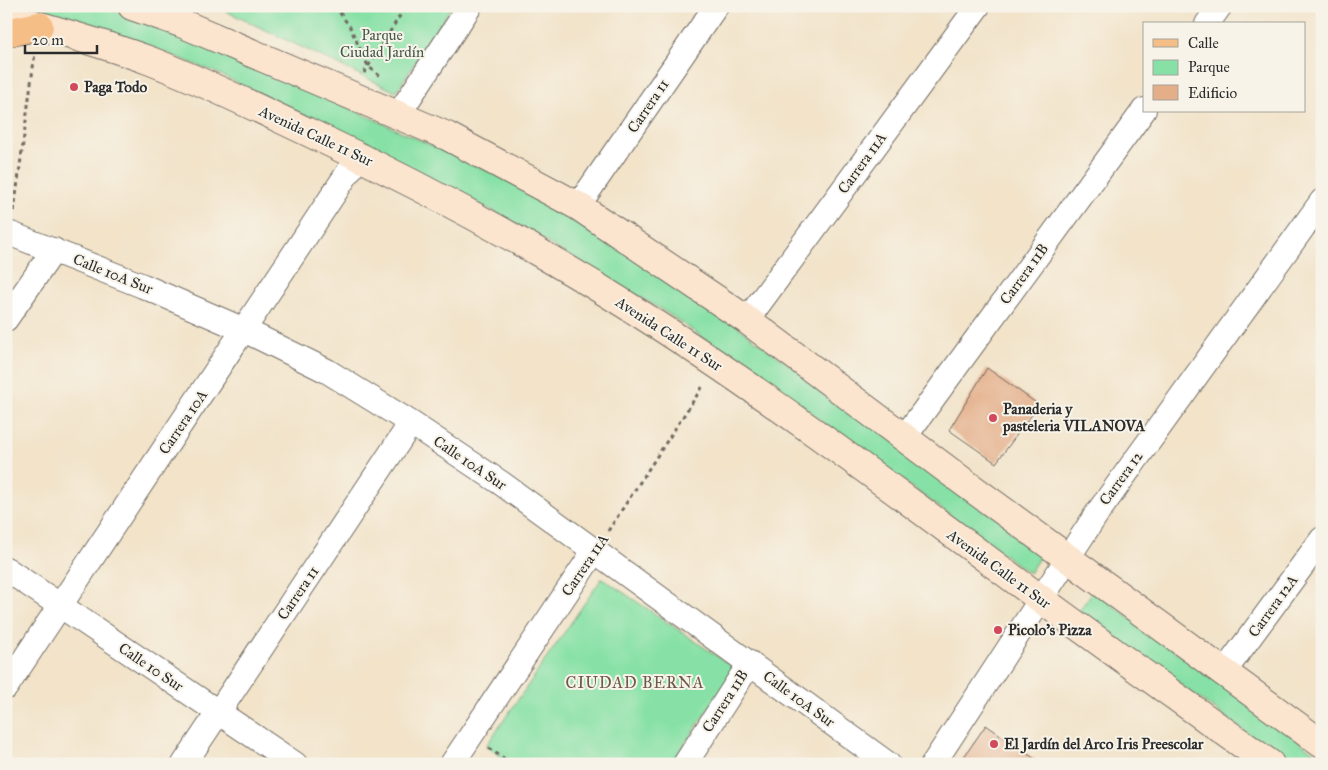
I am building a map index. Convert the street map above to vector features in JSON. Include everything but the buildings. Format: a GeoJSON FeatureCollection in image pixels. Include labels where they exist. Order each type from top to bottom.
{"type":"FeatureCollection","features":[{"type":"Feature","properties":{"kind":"main road"},"geometry":{"type":"LineString","coordinates":[[132,6],[181,23],[398,115],[499,162],[578,206],[747,320],[904,438],[1322,744]]}},
{"type":"Feature","properties":{"kind":"main road","name":"Avenida Calle 11 Sur"},"geometry":{"type":"LineString","coordinates":[[6,16],[152,62],[359,156],[452,204],[549,260],[640,314],[717,364],[1270,764]]}},
{"type":"Feature","properties":{"kind":"main road"},"geometry":{"type":"LineString","coordinates":[[6,33],[39,26]]}},
{"type":"Feature","properties":{"kind":"street"},"geometry":{"type":"LineString","coordinates":[[398,115],[470,6]]}},
{"type":"Feature","properties":{"kind":"street","name":"Carrera 11"},"geometry":{"type":"LineString","coordinates":[[578,206],[716,6]]}},
{"type":"Feature","properties":{"kind":"street","name":"Carrera 11A"},"geometry":{"type":"LineString","coordinates":[[747,320],[978,6]]}},
{"type":"Feature","properties":{"kind":"street"},"geometry":{"type":"LineString","coordinates":[[1208,22],[1220,6]]}},
{"type":"Feature","properties":{"kind":"street","name":"Carrera 11B"},"geometry":{"type":"LineString","coordinates":[[904,438],[1143,111]]}},
{"type":"Feature","properties":{"kind":"street","name":"Carrera 10A"},"geometry":{"type":"LineString","coordinates":[[6,686],[359,156]]}},
{"type":"Feature","properties":{"kind":"street","name":"Carrera 12"},"geometry":{"type":"LineString","coordinates":[[933,764],[1125,473],[1322,202]]}},
{"type":"Feature","properties":{"kind":"street","name":"Calle 10A Sur"},"geometry":{"type":"LineString","coordinates":[[11,234],[143,286],[244,330],[327,371],[412,423],[595,550],[888,764]]}},
{"type":"Feature","properties":{"kind":"street"},"geometry":{"type":"LineString","coordinates":[[6,319],[54,250]]}},
{"type":"Feature","properties":{"kind":"street","name":"Carrera 11"},"geometry":{"type":"LineString","coordinates":[[184,764],[412,423]]}},
{"type":"Feature","properties":{"kind":"street","name":"Carrera 12A"},"geometry":{"type":"LineString","coordinates":[[1224,672],[1322,539]]}},
{"type":"Feature","properties":{"kind":"street","name":"Carrera 11A"},"geometry":{"type":"LineString","coordinates":[[452,764],[595,550]]}},
{"type":"Feature","properties":{"kind":"street","name":"Calle 10 Sur"},"geometry":{"type":"LineString","coordinates":[[6,569],[295,764]]}},
{"type":"Feature","properties":{"kind":"street","name":"Carrera 11B"},"geometry":{"type":"LineString","coordinates":[[685,764],[750,663]]}},
{"type":"Feature","properties":{"kind":"path"},"geometry":{"type":"LineString","coordinates":[[335,6],[350,28],[368,66],[379,77],[388,81]]}},
{"type":"Feature","properties":{"kind":"path"},"geometry":{"type":"LineString","coordinates":[[350,95],[406,6]]}},
{"type":"Feature","properties":{"kind":"path"},"geometry":{"type":"LineString","coordinates":[[11,234],[39,26]]}},
{"type":"Feature","properties":{"kind":"path","name":"Carrera 11A"},"geometry":{"type":"LineString","coordinates":[[595,550],[717,364]]}},
{"type":"Feature","properties":{"kind":"green space"},"geometry":{"type":"Polygon","coordinates":[[[23,6],[98,6],[175,29],[510,181],[662,271],[1043,552],[1029,573],[790,398],[667,313],[495,212],[323,124],[217,73],[119,34],[23,6]]]}},
{"type":"Feature","properties":{"kind":"green space","name":"Parque Ciudad Jardín"},"geometry":{"type":"Polygon","coordinates":[[[215,6],[452,6],[396,92],[215,6]]]}},
{"type":"Feature","properties":{"kind":"green space"},"geometry":{"type":"Polygon","coordinates":[[[602,578],[736,669],[671,764],[511,764],[486,746],[602,578]]]}},
{"type":"Feature","properties":{"kind":"green space"},"geometry":{"type":"Polygon","coordinates":[[[1093,591],[1322,758],[1322,764],[1290,764],[1079,611],[1093,591]]]}},
{"type":"Feature","properties":{"kind":"place","name":"Paga Todo"},"geometry":{"type":"Point","coordinates":[74,87]}},
{"type":"Feature","properties":{"kind":"place","name":"Panaderia y pasteleria VILANOVA"},"geometry":{"type":"Point","coordinates":[993,418]}},
{"type":"Feature","properties":{"kind":"place","name":"Picolo's Pizza"},"geometry":{"type":"Point","coordinates":[998,630]}},
{"type":"Feature","properties":{"kind":"place","name":"El Jardín del Arco Iris Preescolar"},"geometry":{"type":"Point","coordinates":[994,744]}},
{"type":"Feature","properties":{"kind":"district","name":"CIUDAD BERNA"},"geometry":{"type":"Point","coordinates":[635,682]}}]}
